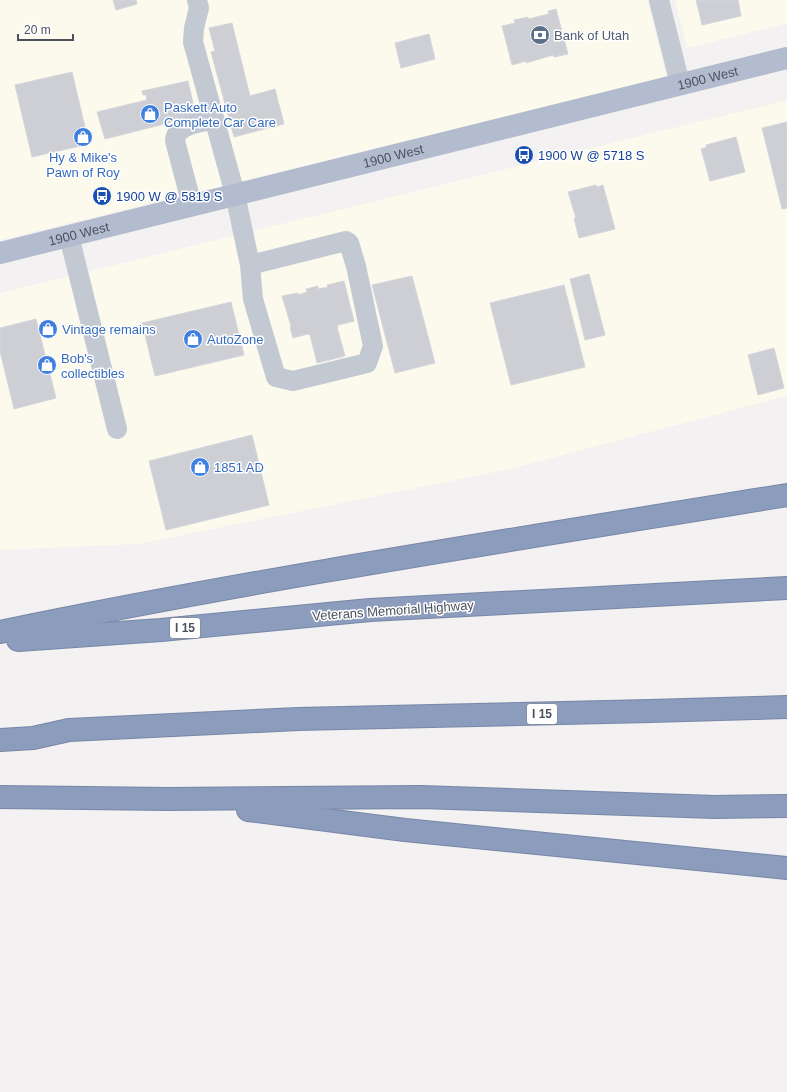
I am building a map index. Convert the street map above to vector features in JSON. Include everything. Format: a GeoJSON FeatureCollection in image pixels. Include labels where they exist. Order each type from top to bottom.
{"type":"FeatureCollection","features":[{"type":"Feature","properties":{"kind":"highway"},"geometry":{"type":"LineString","coordinates":[[0,632],[120,607],[362,565],[787,495]]}},
{"type":"Feature","properties":{"kind":"highway","name":"Veterans Memorial Highway"},"geometry":{"type":"LineString","coordinates":[[0,641],[161,630],[370,610],[787,588]]}},
{"type":"Feature","properties":{"kind":"highway","name":"I 15"},"geometry":{"type":"LineString","coordinates":[[0,740],[33,738],[69,730],[298,719],[650,712],[787,707]]}},
{"type":"Feature","properties":{"kind":"highway"},"geometry":{"type":"LineString","coordinates":[[0,797],[168,799],[420,797],[715,807],[787,806]]}},
{"type":"Feature","properties":{"kind":"highway"},"geometry":{"type":"LineString","coordinates":[[168,799],[404,830],[787,868]]}},
{"type":"Feature","properties":{"kind":"main road","name":"1900 West"},"geometry":{"type":"LineString","coordinates":[[0,253],[787,58]]}},
{"type":"Feature","properties":{"kind":"street"},"geometry":{"type":"LineString","coordinates":[[197,0],[199,8],[194,28],[193,42],[235,194],[250,265],[253,299],[276,377],[293,381],[367,363],[374,346],[356,266],[349,243],[346,241],[250,265]]}},
{"type":"Feature","properties":{"kind":"street"},"geometry":{"type":"LineString","coordinates":[[659,0],[680,84]]}},
{"type":"Feature","properties":{"kind":"street"},"geometry":{"type":"LineString","coordinates":[[192,205],[175,136],[176,133],[182,128],[214,119]]}},
{"type":"Feature","properties":{"kind":"street"},"geometry":{"type":"LineString","coordinates":[[69,236],[117,429]]}},
{"type":"Feature","properties":{"kind":"shaded area"},"geometry":{"type":"Polygon","coordinates":[[[0,0],[647,0],[667,78],[0,240],[0,0]]]}},
{"type":"Feature","properties":{"kind":"shaded area"},"geometry":{"type":"Polygon","coordinates":[[[675,0],[787,0],[787,23],[687,48],[675,0]]]}},
{"type":"Feature","properties":{"kind":"shaded area"},"geometry":{"type":"Polygon","coordinates":[[[787,100],[787,396],[510,469],[139,544],[0,550],[0,293],[787,100]]]}},
{"type":"Feature","properties":{"kind":"building"},"geometry":{"type":"Polygon","coordinates":[[[113,0],[136,0],[137,4],[116,10],[113,0]]]}},
{"type":"Feature","properties":{"kind":"building"},"geometry":{"type":"Polygon","coordinates":[[[696,0],[738,0],[741,16],[702,25],[696,0]]]}},
{"type":"Feature","properties":{"kind":"building"},"geometry":{"type":"Polygon","coordinates":[[[556,9],[568,54],[554,57],[553,55],[526,63],[526,61],[512,65],[502,26],[515,23],[514,20],[528,17],[528,19],[549,14],[548,11],[556,9]]]}},
{"type":"Feature","properties":{"kind":"building"},"geometry":{"type":"Polygon","coordinates":[[[232,23],[250,96],[275,89],[284,124],[234,137],[211,52],[215,51],[209,28],[232,23]]]}},
{"type":"Feature","properties":{"kind":"building"},"geometry":{"type":"Polygon","coordinates":[[[429,34],[435,59],[401,68],[395,43],[429,34]]]}},
{"type":"Feature","properties":{"kind":"building"},"geometry":{"type":"Polygon","coordinates":[[[72,72],[89,144],[32,157],[15,85],[72,72]]]}},
{"type":"Feature","properties":{"kind":"building"},"geometry":{"type":"Polygon","coordinates":[[[188,81],[196,116],[105,139],[97,112],[147,100],[146,95],[143,95],[142,91],[188,81]]]}},
{"type":"Feature","properties":{"kind":"building"},"geometry":{"type":"Polygon","coordinates":[[[787,122],[787,208],[782,209],[762,128],[787,122]]]}},
{"type":"Feature","properties":{"kind":"building"},"geometry":{"type":"Polygon","coordinates":[[[736,137],[745,172],[710,181],[701,149],[707,147],[706,145],[736,137]]]}},
{"type":"Feature","properties":{"kind":"building"},"geometry":{"type":"Polygon","coordinates":[[[596,185],[597,187],[603,185],[615,229],[579,238],[574,218],[576,218],[568,192],[596,185]]]}},
{"type":"Feature","properties":{"kind":"building"},"geometry":{"type":"Polygon","coordinates":[[[589,274],[605,335],[585,340],[570,279],[589,274]]]}},
{"type":"Feature","properties":{"kind":"building"},"geometry":{"type":"Polygon","coordinates":[[[412,276],[435,363],[395,373],[372,285],[412,276]]]}},
{"type":"Feature","properties":{"kind":"building"},"geometry":{"type":"Polygon","coordinates":[[[344,281],[354,321],[338,325],[337,327],[345,356],[317,363],[310,335],[308,334],[293,338],[282,296],[298,293],[298,295],[307,292],[306,289],[318,286],[318,289],[328,287],[327,285],[344,281]]]}},
{"type":"Feature","properties":{"kind":"building"},"geometry":{"type":"Polygon","coordinates":[[[564,285],[585,367],[511,385],[490,303],[564,285]]]}},
{"type":"Feature","properties":{"kind":"building","name":"AutoZone"},"geometry":{"type":"Polygon","coordinates":[[[231,302],[244,355],[155,376],[142,323],[231,302]]]}},
{"type":"Feature","properties":{"kind":"building"},"geometry":{"type":"Polygon","coordinates":[[[36,319],[56,398],[14,409],[0,351],[0,328],[36,319]]]}},
{"type":"Feature","properties":{"kind":"building"},"geometry":{"type":"Polygon","coordinates":[[[774,348],[784,388],[758,395],[748,355],[774,348]]]}},
{"type":"Feature","properties":{"kind":"building"},"geometry":{"type":"Polygon","coordinates":[[[252,435],[269,505],[166,530],[149,461],[252,435]]]}},
{"type":"Feature","properties":{"kind":"place","name":"Bank of Utah"},"geometry":{"type":"Point","coordinates":[540,35]}},
{"type":"Feature","properties":{"kind":"place","name":"Paskett Auto Complete Car Care"},"geometry":{"type":"Point","coordinates":[150,114]}},
{"type":"Feature","properties":{"kind":"place","name":"Hy & Mike's Pawn of Roy"},"geometry":{"type":"Point","coordinates":[83,137]}},
{"type":"Feature","properties":{"kind":"place","name":"1900 W @ 5718 S"},"geometry":{"type":"Point","coordinates":[524,155]}},
{"type":"Feature","properties":{"kind":"place","name":"1900 W @ 5819 S"},"geometry":{"type":"Point","coordinates":[102,196]}},
{"type":"Feature","properties":{"kind":"place","name":"Vintage remains"},"geometry":{"type":"Point","coordinates":[48,329]}},
{"type":"Feature","properties":{"kind":"place","name":"AutoZone"},"geometry":{"type":"Point","coordinates":[193,339]}},
{"type":"Feature","properties":{"kind":"place","name":"Bob's collectibles"},"geometry":{"type":"Point","coordinates":[47,365]}},
{"type":"Feature","properties":{"kind":"place","name":"1851 AD"},"geometry":{"type":"Point","coordinates":[200,467]}}]}
